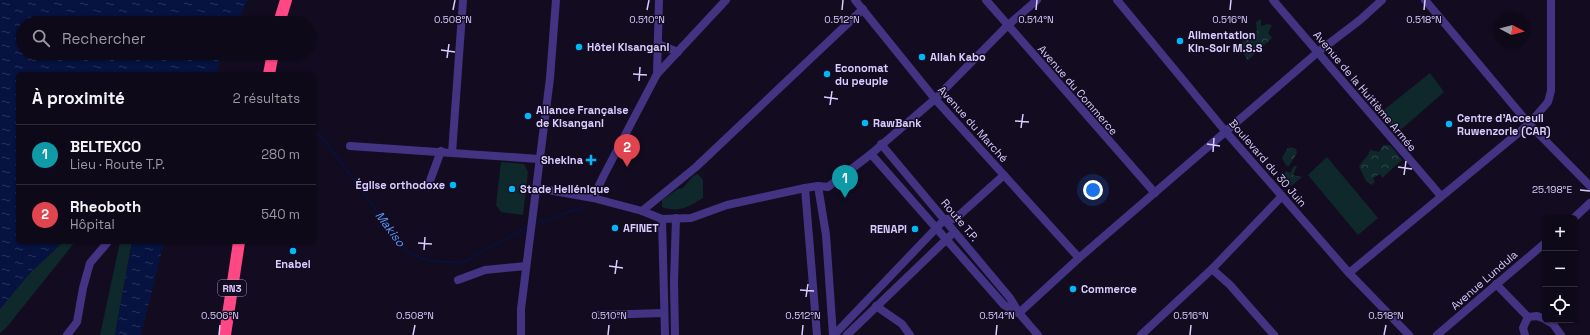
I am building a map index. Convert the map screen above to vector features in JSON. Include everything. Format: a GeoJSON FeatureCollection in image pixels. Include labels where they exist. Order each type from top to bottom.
{"type":"FeatureCollection","features":[{"type":"Feature","properties":{"kind":"highway"},"geometry":{"type":"LineString","coordinates":[[281,16],[286,0]]}},
{"type":"Feature","properties":{"kind":"highway"},"geometry":{"type":"LineString","coordinates":[[269,72],[272,60]]}},
{"type":"Feature","properties":{"kind":"highway","name":"RN3"},"geometry":{"type":"LineString","coordinates":[[225,335],[239,244]]}},
{"type":"Feature","properties":{"kind":"street"},"geometry":{"type":"LineString","coordinates":[[452,153],[463,0]]}},
{"type":"Feature","properties":{"kind":"street"},"geometry":{"type":"LineString","coordinates":[[521,335],[521,309],[550,78],[556,0]]}},
{"type":"Feature","properties":{"kind":"street"},"geometry":{"type":"LineString","coordinates":[[657,74],[659,0]]}},
{"type":"Feature","properties":{"kind":"street"},"geometry":{"type":"LineString","coordinates":[[593,198],[657,74],[726,0]]}},
{"type":"Feature","properties":{"kind":"street","name":"Avenue du Marché"},"geometry":{"type":"LineString","coordinates":[[855,0],[936,99],[1079,258]]}},
{"type":"Feature","properties":{"kind":"street","name":"Avenue du Commerce"},"geometry":{"type":"LineString","coordinates":[[986,0],[1007,26],[1155,193]]}},
{"type":"Feature","properties":{"kind":"street"},"geometry":{"type":"LineString","coordinates":[[537,188],[593,198],[642,211],[662,219],[691,218],[727,205],[805,188],[818,186],[828,187],[871,154],[936,99],[1007,26],[1037,0]]}},
{"type":"Feature","properties":{"kind":"street","name":"Boulevard du 30 Juin"},"geometry":{"type":"LineString","coordinates":[[1118,0],[1226,132],[1349,273],[1409,335]]}},
{"type":"Feature","properties":{"kind":"street","name":"Avenue de la Huitième Armée"},"geometry":{"type":"LineString","coordinates":[[1273,0],[1441,196]]}},
{"type":"Feature","properties":{"kind":"street"},"geometry":{"type":"LineString","coordinates":[[1019,313],[1079,258],[1318,52],[1360,20],[1382,0]]}},
{"type":"Feature","properties":{"kind":"street"},"geometry":{"type":"LineString","coordinates":[[1425,0],[1529,124],[1590,186]]}},
{"type":"Feature","properties":{"kind":"street"},"geometry":{"type":"LineString","coordinates":[[1349,273],[1529,124],[1548,102],[1552,84],[1551,0]]}},
{"type":"Feature","properties":{"kind":"street"},"geometry":{"type":"LineString","coordinates":[[642,211],[696,167],[863,9]]}},
{"type":"Feature","properties":{"kind":"street"},"geometry":{"type":"LineString","coordinates":[[658,44],[678,52]]}},
{"type":"Feature","properties":{"kind":"street","name":"Route T.P."},"geometry":{"type":"LineString","coordinates":[[881,144],[955,230],[1010,298],[1019,313],[1038,335]]}},
{"type":"Feature","properties":{"kind":"street"},"geometry":{"type":"LineString","coordinates":[[350,146],[441,151],[539,159]]}},
{"type":"Feature","properties":{"kind":"street"},"geometry":{"type":"LineString","coordinates":[[428,186],[441,151]]}},
{"type":"Feature","properties":{"kind":"street","name":"Route T.P."},"geometry":{"type":"LineString","coordinates":[[871,154],[1004,305],[1019,313]]}},
{"type":"Feature","properties":{"kind":"street"},"geometry":{"type":"LineString","coordinates":[[833,335],[936,228],[945,220],[955,219],[1004,175]]}},
{"type":"Feature","properties":{"kind":"street"},"geometry":{"type":"LineString","coordinates":[[818,186],[826,235],[833,335]]}},
{"type":"Feature","properties":{"kind":"street"},"geometry":{"type":"LineString","coordinates":[[805,188],[817,335]]}},
{"type":"Feature","properties":{"kind":"street"},"geometry":{"type":"LineString","coordinates":[[1142,335],[1212,269],[1282,196]]}},
{"type":"Feature","properties":{"kind":"street"},"geometry":{"type":"LineString","coordinates":[[1577,215],[1590,203]]}},
{"type":"Feature","properties":{"kind":"street"},"geometry":{"type":"LineString","coordinates":[[675,335],[674,282],[676,218]]}},
{"type":"Feature","properties":{"kind":"street"},"geometry":{"type":"LineString","coordinates":[[662,219],[665,335]]}},
{"type":"Feature","properties":{"kind":"street"},"geometry":{"type":"LineString","coordinates":[[847,335],[947,239],[955,230],[955,219]]}},
{"type":"Feature","properties":{"kind":"street"},"geometry":{"type":"LineString","coordinates":[[67,335],[77,322],[83,288],[90,263],[106,244]]}},
{"type":"Feature","properties":{"kind":"street","name":"Avenue Lundula"},"geometry":{"type":"LineString","coordinates":[[1437,335],[1542,246]]}},
{"type":"Feature","properties":{"kind":"street"},"geometry":{"type":"LineString","coordinates":[[458,280],[485,270],[526,266]]}},
{"type":"Feature","properties":{"kind":"street"},"geometry":{"type":"LineString","coordinates":[[1212,269],[1230,285],[1274,335]]}},
{"type":"Feature","properties":{"kind":"street"},"geometry":{"type":"LineString","coordinates":[[1496,284],[1528,317]]}},
{"type":"Feature","properties":{"kind":"street"},"geometry":{"type":"LineString","coordinates":[[876,306],[902,324],[910,335]]}},
{"type":"Feature","properties":{"kind":"street"},"geometry":{"type":"LineString","coordinates":[[597,315],[664,313]]}},
{"type":"Feature","properties":{"kind":"street"},"geometry":{"type":"LineString","coordinates":[[1528,317],[1537,316],[1542,318]]}},
{"type":"Feature","properties":{"kind":"street"},"geometry":{"type":"LineString","coordinates":[[1524,335],[1523,328],[1528,317]]}},
{"type":"Feature","properties":{"kind":"street"},"geometry":{"type":"LineString","coordinates":[[1551,323],[1561,335]]}},
{"type":"Feature","properties":{"kind":"green space"},"geometry":{"type":"Polygon","coordinates":[[[1261,19],[1261,26],[1268,24],[1272,25],[1268,33],[1272,38],[1248,60],[1240,48],[1243,41],[1257,33],[1256,22],[1261,19]]]}},
{"type":"Feature","properties":{"kind":"green space"},"geometry":{"type":"Polygon","coordinates":[[[1430,73],[1444,92],[1396,134],[1380,113],[1430,73]]]}},
{"type":"Feature","properties":{"kind":"green space"},"geometry":{"type":"Polygon","coordinates":[[[1383,145],[1390,145],[1402,160],[1382,178],[1380,174],[1373,178],[1375,182],[1371,185],[1366,181],[1359,166],[1370,150],[1379,152],[1383,145]]]}},
{"type":"Feature","properties":{"kind":"green space"},"geometry":{"type":"Polygon","coordinates":[[[1291,147],[1296,149],[1297,153],[1289,166],[1286,165],[1282,158],[1287,149],[1291,147]]]}},
{"type":"Feature","properties":{"kind":"green space"},"geometry":{"type":"Polygon","coordinates":[[[1327,157],[1378,218],[1358,235],[1308,175],[1327,157]]]}},
{"type":"Feature","properties":{"kind":"green space","name":"Stade Hellénique"},"geometry":{"type":"Polygon","coordinates":[[[501,162],[524,164],[528,172],[523,215],[501,212],[496,205],[501,162]]]}},
{"type":"Feature","properties":{"kind":"green space"},"geometry":{"type":"Polygon","coordinates":[[[1294,166],[1297,166],[1293,175],[1302,177],[1291,186],[1282,179],[1286,171],[1290,173],[1294,166]]]}},
{"type":"Feature","properties":{"kind":"green space"},"geometry":{"type":"Polygon","coordinates":[[[698,174],[703,180],[703,198],[683,208],[668,209],[662,207],[662,200],[678,189],[683,188],[693,176],[698,174]]]}},
{"type":"Feature","properties":{"kind":"green space"},"geometry":{"type":"Polygon","coordinates":[[[61,244],[73,244],[6,328],[0,333],[0,309],[28,275],[61,244]]]}},
{"type":"Feature","properties":{"kind":"green space"},"geometry":{"type":"Polygon","coordinates":[[[120,244],[132,244],[115,335],[100,335],[120,244]]]}},
{"type":"Feature","properties":{"kind":"water"},"geometry":{"type":"Polygon","coordinates":[[[0,0],[248,0],[241,16],[16,16],[16,60],[221,60],[217,72],[16,72],[16,244],[61,244],[28,275],[0,309],[0,0]]]}},
{"type":"Feature","properties":{"kind":"water"},"geometry":{"type":"Polygon","coordinates":[[[132,244],[164,244],[141,335],[115,335],[132,244]]]}},
{"type":"Feature","properties":{"kind":"waterway","name":"Makiso"},"geometry":{"type":"LineString","coordinates":[[316,134],[322,137],[406,250],[413,255],[430,261],[462,263],[529,226]]}},
{"type":"Feature","properties":{"kind":"waterway","name":"Makiso"},"geometry":{"type":"LineString","coordinates":[[534,224],[583,207]]}},
{"type":"Feature","properties":{"kind":"place","name":"Alimentation Kin-Soir M.S.S"},"geometry":{"type":"Point","coordinates":[1180,41]}},
{"type":"Feature","properties":{"kind":"place","name":"Hôtel Kisangani"},"geometry":{"type":"Point","coordinates":[579,47]}},
{"type":"Feature","properties":{"kind":"place","name":"Allah Kabo"},"geometry":{"type":"Point","coordinates":[922,57]}},
{"type":"Feature","properties":{"kind":"place","name":"Economat du peuple"},"geometry":{"type":"Point","coordinates":[827,74]}},
{"type":"Feature","properties":{"kind":"place","name":"Aliance Française de Kisangani"},"geometry":{"type":"Point","coordinates":[528,116]}},
{"type":"Feature","properties":{"kind":"place","name":"RawBank"},"geometry":{"type":"Point","coordinates":[865,123]}},
{"type":"Feature","properties":{"kind":"place","name":"Centre d'Acceuil Ruwenzorie (CAR)"},"geometry":{"type":"Point","coordinates":[1449,124]}},
{"type":"Feature","properties":{"kind":"place","name":"Shekina"},"geometry":{"type":"Point","coordinates":[591,160]}},
{"type":"Feature","properties":{"kind":"place","name":"Rheoboth"},"geometry":{"type":"Point","coordinates":[627,167]}},
{"type":"Feature","properties":{"kind":"place","name":"Église orthodoxe"},"geometry":{"type":"Point","coordinates":[453,185]}},
{"type":"Feature","properties":{"kind":"place","name":"Stade Hellénique"},"geometry":{"type":"Point","coordinates":[512,189]}},
{"type":"Feature","properties":{"kind":"place","name":"BELTEXCO"},"geometry":{"type":"Point","coordinates":[845,198]}},
{"type":"Feature","properties":{"kind":"place","name":"AFINET"},"geometry":{"type":"Point","coordinates":[615,228]}},
{"type":"Feature","properties":{"kind":"place","name":"RENAPI"},"geometry":{"type":"Point","coordinates":[915,229]}},
{"type":"Feature","properties":{"kind":"place","name":"Enabel"},"geometry":{"type":"Point","coordinates":[293,251]}},
{"type":"Feature","properties":{"kind":"place","name":"Commerce"},"geometry":{"type":"Point","coordinates":[1073,289]}}]}
